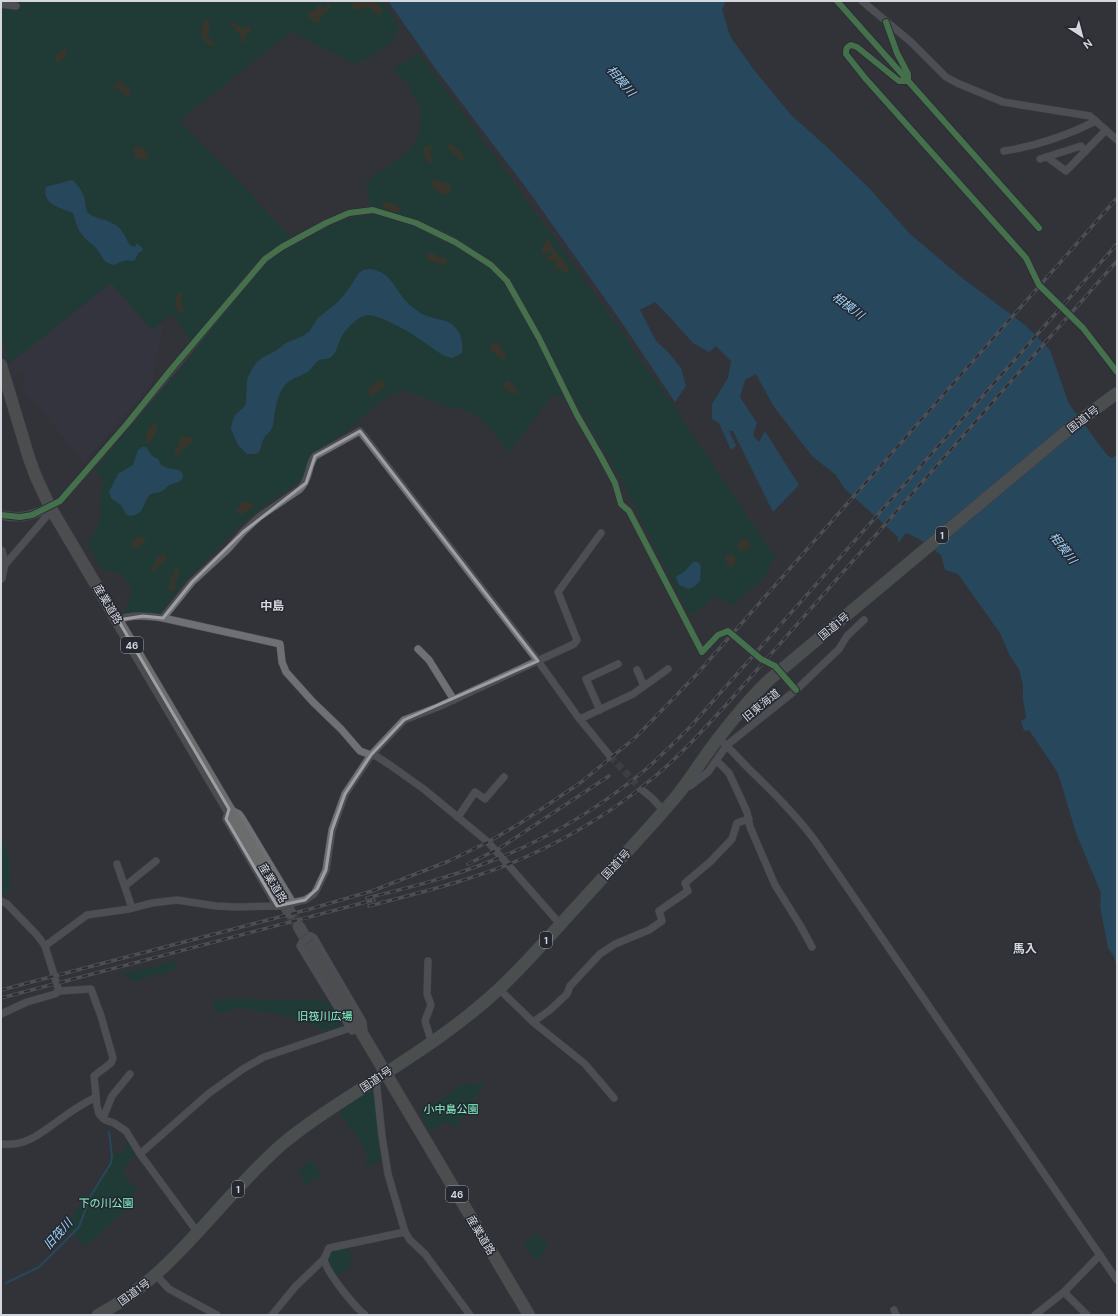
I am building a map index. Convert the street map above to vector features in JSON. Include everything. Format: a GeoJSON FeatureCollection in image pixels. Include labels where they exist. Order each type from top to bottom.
{"type":"FeatureCollection","features":[{"type":"Feature","properties":{"kind":"highway","name":"国道1号"},"geometry":{"type":"LineString","coordinates":[[98,1315],[121,1302],[156,1275],[280,1146],[318,1117],[430,1044],[478,1008],[499,989],[528,960],[664,811],[723,742],[754,695],[1075,424],[1117,393]]}},
{"type":"Feature","properties":{"kind":"main road","name":"産業道路"},"geometry":{"type":"LineString","coordinates":[[1,365],[29,458],[51,509],[286,906]]}},
{"type":"Feature","properties":{"kind":"main road","name":"産業道路"},"geometry":{"type":"LineString","coordinates":[[299,927],[364,1036],[380,1076],[529,1315]]}},
{"type":"Feature","properties":{"kind":"street"},"geometry":{"type":"LineString","coordinates":[[862,1],[911,42],[946,77],[956,83],[1003,102],[1070,114],[1090,116],[1117,140]]}},
{"type":"Feature","properties":{"kind":"street"},"geometry":{"type":"LineString","coordinates":[[4,5],[16,6]]}},
{"type":"Feature","properties":{"kind":"street"},"geometry":{"type":"LineString","coordinates":[[1004,151],[1037,145],[1074,132],[1096,121]]}},
{"type":"Feature","properties":{"kind":"street"},"geometry":{"type":"LineString","coordinates":[[1085,152],[1080,146],[1044,158],[1066,170],[1085,152],[1106,130]]}},
{"type":"Feature","properties":{"kind":"street"},"geometry":{"type":"LineString","coordinates":[[3,567],[51,509],[60,501],[122,430],[265,259],[282,247],[326,223],[349,214],[373,210],[416,223],[456,242],[491,265],[507,281],[539,338],[577,416],[615,483],[621,504],[629,511],[702,652],[718,635],[728,631],[761,660],[775,666],[796,690]]}},
{"type":"Feature","properties":{"kind":"street"},"geometry":{"type":"LineString","coordinates":[[163,618],[192,582],[228,549],[258,517],[300,489],[306,483],[311,462],[315,456],[360,431],[538,661],[580,719],[610,756]]}},
{"type":"Feature","properties":{"kind":"street"},"geometry":{"type":"LineString","coordinates":[[1,515],[12,517],[26,516],[51,509]]}},
{"type":"Feature","properties":{"kind":"street"},"geometry":{"type":"LineString","coordinates":[[45,946],[87,915],[177,900],[216,906],[286,906],[305,900],[314,894],[326,870],[332,830],[345,794],[371,755],[404,720],[454,700],[574,644],[577,640],[558,592],[601,533]]}},
{"type":"Feature","properties":{"kind":"street"},"geometry":{"type":"LineString","coordinates":[[1,551],[3,557],[1,578]]}},
{"type":"Feature","properties":{"kind":"street"},"geometry":{"type":"LineString","coordinates":[[118,620],[143,616],[163,618],[280,644],[282,662],[286,672],[360,751],[376,756],[390,765],[458,816],[488,842],[560,924]]}},
{"type":"Feature","properties":{"kind":"street","name":"旧東海道"},"geometry":{"type":"LineString","coordinates":[[687,783],[690,786],[700,779],[717,761],[723,742],[767,714],[796,690],[839,649],[846,636],[864,620]]}},
{"type":"Feature","properties":{"kind":"street"},"geometry":{"type":"LineString","coordinates":[[418,649],[429,660],[454,700]]}},
{"type":"Feature","properties":{"kind":"street"},"geometry":{"type":"LineString","coordinates":[[600,710],[586,679],[618,664]]}},
{"type":"Feature","properties":{"kind":"street"},"geometry":{"type":"LineString","coordinates":[[580,719],[633,694],[668,669]]}},
{"type":"Feature","properties":{"kind":"street"},"geometry":{"type":"LineString","coordinates":[[637,670],[644,686]]}},
{"type":"Feature","properties":{"kind":"street"},"geometry":{"type":"LineString","coordinates":[[723,742],[798,819],[816,842],[1117,1280]]}},
{"type":"Feature","properties":{"kind":"street"},"geometry":{"type":"LineString","coordinates":[[717,761],[729,773],[775,885],[812,947]]}},
{"type":"Feature","properties":{"kind":"street"},"geometry":{"type":"LineString","coordinates":[[458,816],[475,792],[485,800],[504,777]]}},
{"type":"Feature","properties":{"kind":"street"},"geometry":{"type":"LineString","coordinates":[[642,790],[664,811]]}},
{"type":"Feature","properties":{"kind":"street"},"geometry":{"type":"LineString","coordinates":[[533,1022],[550,1010],[568,994],[570,986],[600,954],[615,944],[649,930],[662,921],[658,911],[688,891],[685,883],[710,862],[732,839],[737,823],[749,819]]}},
{"type":"Feature","properties":{"kind":"street"},"geometry":{"type":"LineString","coordinates":[[125,886],[156,861]]}},
{"type":"Feature","properties":{"kind":"street"},"geometry":{"type":"LineString","coordinates":[[117,864],[132,908]]}},
{"type":"Feature","properties":{"kind":"street"},"geometry":{"type":"LineString","coordinates":[[1,901],[7,904],[37,935],[45,946],[50,957],[59,991]]}},
{"type":"Feature","properties":{"kind":"street"},"geometry":{"type":"LineString","coordinates":[[311,936],[314,938],[363,1022],[364,1036],[350,1028],[300,946],[302,942],[311,936]]}},
{"type":"Feature","properties":{"kind":"street"},"geometry":{"type":"LineString","coordinates":[[428,961],[427,994],[431,1006],[425,1021],[430,1037],[430,1044]]}},
{"type":"Feature","properties":{"kind":"street"},"geometry":{"type":"LineString","coordinates":[[1,1014],[27,1002],[55,994],[59,991],[91,989],[101,1016],[113,1058],[110,1063],[94,1076],[99,1114],[103,1118],[126,1131],[140,1154],[198,1233]]}},
{"type":"Feature","properties":{"kind":"street"},"geometry":{"type":"LineString","coordinates":[[499,989],[533,1022],[585,1064],[614,1098]]}},
{"type":"Feature","properties":{"kind":"street"},"geometry":{"type":"LineString","coordinates":[[140,1154],[208,1094],[243,1069],[264,1057],[350,1028]]}},
{"type":"Feature","properties":{"kind":"street"},"geometry":{"type":"LineString","coordinates":[[103,1118],[112,1096],[130,1074]]}},
{"type":"Feature","properties":{"kind":"street"},"geometry":{"type":"LineString","coordinates":[[380,1076],[382,1136],[388,1174],[405,1232],[410,1240],[425,1254],[470,1315]]}},
{"type":"Feature","properties":{"kind":"street"},"geometry":{"type":"LineString","coordinates":[[1,1144],[22,1143],[31,1140],[62,1117],[96,1097]]}},
{"type":"Feature","properties":{"kind":"street"},"geometry":{"type":"LineString","coordinates":[[272,1315],[295,1287],[324,1259],[329,1248],[405,1232]]}},
{"type":"Feature","properties":{"kind":"street"},"geometry":{"type":"LineString","coordinates":[[1035,1315],[1064,1292],[1100,1255]]}},
{"type":"Feature","properties":{"kind":"street"},"geometry":{"type":"LineString","coordinates":[[324,1259],[329,1271],[337,1282],[356,1307],[365,1315]]}},
{"type":"Feature","properties":{"kind":"street"},"geometry":{"type":"LineString","coordinates":[[156,1275],[169,1289],[216,1315]]}},
{"type":"Feature","properties":{"kind":"street"},"geometry":{"type":"LineString","coordinates":[[1064,1292],[1087,1315]]}},
{"type":"Feature","properties":{"kind":"highlighted area"},"geometry":{"type":"Polygon","coordinates":[[[360,431],[538,661],[404,720],[371,755],[345,794],[332,830],[326,870],[317,889],[305,900],[277,906],[226,819],[229,809],[118,620],[143,616],[163,618],[192,582],[243,532],[306,483],[315,456],[360,431]]]}},
{"type":"Feature","properties":{"kind":"shaded area"},"geometry":{"type":"Polygon","coordinates":[[[111,283],[151,330],[163,322],[152,382],[84,462],[21,386],[26,379],[20,372],[12,378],[9,364],[111,283]]]}},
{"type":"Feature","properties":{"kind":"green space"},"geometry":{"type":"Polygon","coordinates":[[[1,1],[382,1],[399,25],[394,40],[377,53],[354,64],[291,32],[179,121],[298,243],[327,226],[350,218],[371,215],[366,185],[373,177],[410,150],[419,134],[421,113],[420,106],[408,87],[410,85],[393,70],[404,61],[405,62],[419,53],[572,262],[677,411],[775,557],[765,576],[733,605],[715,596],[708,601],[709,603],[689,615],[624,485],[576,403],[553,395],[509,452],[482,419],[463,409],[444,406],[406,390],[395,393],[376,405],[347,431],[313,454],[301,481],[269,502],[239,526],[180,587],[160,614],[124,614],[132,589],[120,574],[102,570],[87,544],[100,522],[100,501],[103,482],[95,469],[197,349],[172,314],[152,330],[111,283],[9,364],[1,334],[1,1]]]}},
{"type":"Feature","properties":{"kind":"green space"},"geometry":{"type":"Polygon","coordinates":[[[1,838],[8,857],[11,890],[1,896],[1,838]]]}},
{"type":"Feature","properties":{"kind":"green space"},"geometry":{"type":"Polygon","coordinates":[[[174,961],[178,968],[165,974],[156,974],[135,982],[123,974],[174,961]]]}},
{"type":"Feature","properties":{"kind":"green space","name":"旧筏川広場"},"geometry":{"type":"Polygon","coordinates":[[[235,998],[292,1001],[315,999],[334,1004],[346,1023],[323,1032],[317,1026],[282,1015],[238,1008],[218,1014],[212,1001],[235,998]]]}},
{"type":"Feature","properties":{"kind":"green space","name":"小中島公園"},"geometry":{"type":"Polygon","coordinates":[[[481,1081],[485,1084],[456,1127],[445,1122],[430,1131],[420,1114],[466,1082],[476,1086],[481,1081]]]}},
{"type":"Feature","properties":{"kind":"green space"},"geometry":{"type":"Polygon","coordinates":[[[372,1089],[375,1097],[381,1161],[366,1167],[364,1161],[369,1158],[357,1136],[338,1111],[372,1089]]]}},
{"type":"Feature","properties":{"kind":"green space","name":"下の川公園"},"geometry":{"type":"Polygon","coordinates":[[[128,1138],[136,1153],[121,1173],[138,1190],[125,1203],[129,1207],[85,1247],[66,1227],[77,1209],[108,1170],[116,1151],[123,1154],[128,1138]]]}},
{"type":"Feature","properties":{"kind":"green space"},"geometry":{"type":"Polygon","coordinates":[[[310,1162],[317,1166],[322,1177],[308,1181],[309,1184],[305,1185],[298,1170],[310,1162]]]}},
{"type":"Feature","properties":{"kind":"green space"},"geometry":{"type":"Polygon","coordinates":[[[536,1233],[550,1245],[540,1254],[542,1258],[538,1260],[523,1246],[536,1233]]]}},
{"type":"Feature","properties":{"kind":"green space"},"geometry":{"type":"Polygon","coordinates":[[[348,1244],[351,1261],[350,1270],[334,1275],[324,1259],[329,1248],[348,1244]]]}},
{"type":"Feature","properties":{"kind":"sand"},"geometry":{"type":"Polygon","coordinates":[[[353,1],[375,1],[382,9],[381,14],[377,15],[370,7],[365,7],[363,10],[354,9],[352,5],[353,1]]]}},
{"type":"Feature","properties":{"kind":"sand"},"geometry":{"type":"Polygon","coordinates":[[[327,4],[330,5],[330,8],[320,17],[320,23],[315,23],[309,17],[308,12],[315,10],[320,5],[323,9],[327,4]]]}},
{"type":"Feature","properties":{"kind":"sand"},"geometry":{"type":"Polygon","coordinates":[[[204,20],[208,20],[210,24],[208,36],[214,46],[209,46],[202,37],[201,30],[203,28],[204,20]]]}},
{"type":"Feature","properties":{"kind":"sand"},"geometry":{"type":"Polygon","coordinates":[[[232,22],[241,28],[251,26],[251,31],[244,36],[246,40],[244,43],[241,42],[240,34],[230,24],[232,22]]]}},
{"type":"Feature","properties":{"kind":"sand"},"geometry":{"type":"Polygon","coordinates":[[[67,49],[65,58],[57,63],[55,60],[56,56],[63,50],[67,49]]]}},
{"type":"Feature","properties":{"kind":"sand"},"geometry":{"type":"Polygon","coordinates":[[[120,81],[129,90],[131,94],[129,96],[125,96],[122,91],[115,88],[115,83],[120,81]]]}},
{"type":"Feature","properties":{"kind":"sand"},"geometry":{"type":"Polygon","coordinates":[[[452,144],[463,154],[465,159],[460,160],[454,155],[453,152],[450,151],[448,146],[452,144]]]}},
{"type":"Feature","properties":{"kind":"sand"},"geometry":{"type":"Polygon","coordinates":[[[138,146],[143,148],[149,155],[143,160],[135,157],[133,148],[138,146]]]}},
{"type":"Feature","properties":{"kind":"sand"},"geometry":{"type":"Polygon","coordinates":[[[432,146],[430,154],[433,160],[431,163],[427,161],[423,151],[424,148],[432,146]]]}},
{"type":"Feature","properties":{"kind":"sand"},"geometry":{"type":"Polygon","coordinates":[[[435,179],[449,184],[451,189],[450,193],[446,195],[443,194],[433,187],[432,181],[435,179]]]}},
{"type":"Feature","properties":{"kind":"sand"},"geometry":{"type":"Polygon","coordinates":[[[387,202],[398,206],[400,212],[392,212],[382,206],[383,203],[387,202]]]}},
{"type":"Feature","properties":{"kind":"sand"},"geometry":{"type":"Polygon","coordinates":[[[549,240],[555,251],[566,262],[569,269],[568,272],[565,273],[561,269],[555,270],[557,261],[548,262],[547,258],[552,254],[549,252],[544,254],[541,252],[544,247],[544,243],[549,240]]]}},
{"type":"Feature","properties":{"kind":"sand"},"geometry":{"type":"Polygon","coordinates":[[[430,253],[445,258],[447,263],[444,265],[428,261],[427,254],[430,253]]]}},
{"type":"Feature","properties":{"kind":"sand"},"geometry":{"type":"Polygon","coordinates":[[[180,292],[182,292],[181,303],[184,311],[180,313],[176,309],[175,299],[180,292]]]}},
{"type":"Feature","properties":{"kind":"sand"},"geometry":{"type":"Polygon","coordinates":[[[494,342],[497,342],[505,354],[506,359],[502,359],[492,352],[490,347],[494,342]]]}},
{"type":"Feature","properties":{"kind":"sand"},"geometry":{"type":"Polygon","coordinates":[[[382,380],[384,381],[385,387],[370,396],[368,392],[370,388],[375,383],[382,380]]]}},
{"type":"Feature","properties":{"kind":"sand"},"geometry":{"type":"Polygon","coordinates":[[[509,381],[517,390],[517,393],[512,394],[503,386],[509,381]]]}},
{"type":"Feature","properties":{"kind":"sand"},"geometry":{"type":"Polygon","coordinates":[[[154,424],[157,424],[157,429],[154,437],[149,443],[146,440],[147,433],[154,424]]]}},
{"type":"Feature","properties":{"kind":"sand"},"geometry":{"type":"Polygon","coordinates":[[[182,436],[191,437],[193,441],[184,448],[180,455],[175,456],[174,452],[182,436]]]}},
{"type":"Feature","properties":{"kind":"sand"},"geometry":{"type":"Polygon","coordinates":[[[244,501],[252,503],[254,507],[243,514],[239,514],[236,511],[244,501]]]}},
{"type":"Feature","properties":{"kind":"sand"},"geometry":{"type":"Polygon","coordinates":[[[141,536],[146,540],[145,543],[137,548],[133,547],[131,543],[141,536]]]}},
{"type":"Feature","properties":{"kind":"sand"},"geometry":{"type":"Polygon","coordinates":[[[743,538],[749,541],[750,548],[740,552],[737,547],[743,538]]]}},
{"type":"Feature","properties":{"kind":"sand"},"geometry":{"type":"Polygon","coordinates":[[[732,554],[736,559],[734,565],[731,567],[728,565],[725,558],[726,556],[732,554]]]}},
{"type":"Feature","properties":{"kind":"sand"},"geometry":{"type":"Polygon","coordinates":[[[162,555],[167,559],[166,561],[161,563],[154,572],[150,571],[157,558],[162,555]]]}},
{"type":"Feature","properties":{"kind":"sand"},"geometry":{"type":"Polygon","coordinates":[[[176,568],[179,569],[178,579],[174,582],[176,588],[174,591],[168,590],[167,587],[170,585],[171,577],[174,575],[174,570],[176,568]]]}},
{"type":"Feature","properties":{"kind":"water","name":"相模川"},"geometry":{"type":"Polygon","coordinates":[[[388,1],[726,1],[722,9],[730,36],[754,70],[792,116],[827,147],[869,188],[910,234],[961,277],[1025,325],[1050,350],[1069,404],[1107,455],[1112,458],[1117,454],[1117,967],[1114,957],[1108,948],[1100,906],[1101,893],[1076,833],[1058,773],[1029,730],[1024,731],[1021,721],[1026,718],[1023,699],[1023,686],[1019,669],[1010,656],[1000,633],[958,574],[945,570],[941,555],[919,539],[906,533],[898,543],[898,537],[844,488],[836,475],[812,456],[774,407],[756,374],[745,380],[740,397],[757,423],[753,435],[759,442],[765,431],[799,485],[773,512],[733,431],[729,431],[736,446],[731,450],[719,423],[712,419],[712,404],[728,378],[731,361],[716,346],[709,352],[693,343],[655,302],[640,310],[656,341],[668,352],[681,368],[686,386],[675,402],[618,317],[527,189],[435,68],[388,1]]]}},
{"type":"Feature","properties":{"kind":"water"},"geometry":{"type":"Polygon","coordinates":[[[72,180],[82,192],[86,209],[90,215],[114,224],[119,228],[131,246],[135,247],[136,244],[138,244],[143,249],[138,253],[133,261],[126,260],[113,265],[106,262],[96,248],[80,232],[73,213],[58,207],[46,198],[46,187],[72,180]]]}},
{"type":"Feature","properties":{"kind":"water"},"geometry":{"type":"Polygon","coordinates":[[[369,269],[377,271],[389,278],[406,301],[422,314],[453,325],[461,336],[462,353],[452,358],[447,357],[410,333],[388,321],[369,315],[360,318],[352,324],[342,336],[335,353],[331,357],[318,361],[306,373],[290,380],[283,387],[277,400],[273,426],[264,438],[259,452],[247,454],[238,445],[231,429],[235,415],[244,407],[246,403],[247,380],[256,363],[286,343],[309,332],[318,318],[339,301],[358,274],[363,270],[369,269]]]}},
{"type":"Feature","properties":{"kind":"water"},"geometry":{"type":"Polygon","coordinates":[[[142,447],[146,447],[152,456],[158,459],[161,465],[182,472],[183,477],[179,482],[168,486],[161,492],[151,494],[146,500],[142,510],[135,515],[130,516],[126,514],[121,505],[111,498],[109,492],[118,474],[133,465],[138,450],[142,447]]]}},
{"type":"Feature","properties":{"kind":"water"},"geometry":{"type":"Polygon","coordinates":[[[693,562],[697,562],[701,566],[701,580],[689,589],[679,585],[676,578],[693,562]]]}},
{"type":"Feature","properties":{"kind":"waterway","name":"旧筏川"},"geometry":{"type":"LineString","coordinates":[[6,1283],[39,1267],[79,1227],[90,1197],[111,1163],[112,1156],[109,1132]]}},
{"type":"Feature","properties":{"kind":"tunnel"},"geometry":{"type":"LineString","coordinates":[[610,756],[642,790]]}},
{"type":"Feature","properties":{"kind":"tunnel"},"geometry":{"type":"LineString","coordinates":[[290,913],[299,927]]}},
{"type":"Feature","properties":{"kind":"railway"},"geometry":{"type":"LineString","coordinates":[[1,990],[310,909],[372,891],[449,861],[488,842],[519,824],[580,783],[636,737],[696,675],[1117,198]]}},
{"type":"Feature","properties":{"kind":"railway"},"geometry":{"type":"LineString","coordinates":[[367,898],[457,873],[529,845],[589,811],[627,785],[645,770],[691,726],[1117,244]]}},
{"type":"Feature","properties":{"kind":"railway"},"geometry":{"type":"LineString","coordinates":[[369,906],[489,872],[528,856],[561,840],[609,811],[663,770],[691,743],[726,705],[1117,261]]}},
{"type":"Feature","properties":{"kind":"railway"},"geometry":{"type":"LineString","coordinates":[[468,864],[500,848],[609,776]]}},
{"type":"Feature","properties":{"kind":"railway"},"geometry":{"type":"LineString","coordinates":[[1,998],[374,900]]}},
{"type":"Feature","properties":{"kind":"cycle path"},"geometry":{"type":"LineString","coordinates":[[837,1],[1039,228]]}},
{"type":"Feature","properties":{"kind":"cycle path"},"geometry":{"type":"LineString","coordinates":[[886,22],[897,53],[908,74],[908,81],[899,81],[857,47],[851,45],[849,46],[846,54],[865,78],[1026,258],[1039,285],[1083,328],[1117,372]]}},
{"type":"Feature","properties":{"kind":"cycle path"},"geometry":{"type":"LineString","coordinates":[[1,515],[20,517],[32,515],[60,501],[127,424],[265,259],[282,247],[326,223],[349,213],[373,210],[416,223],[455,242],[491,265],[507,281],[539,338],[577,415],[615,483],[621,504],[629,511],[702,652],[718,635],[728,631],[761,659],[775,666],[796,690]]}},
{"type":"Feature","properties":{"kind":"district","name":"中島"},"geometry":{"type":"Point","coordinates":[272,606]}},
{"type":"Feature","properties":{"kind":"district","name":"馬入"},"geometry":{"type":"Point","coordinates":[1025,949]}}]}
